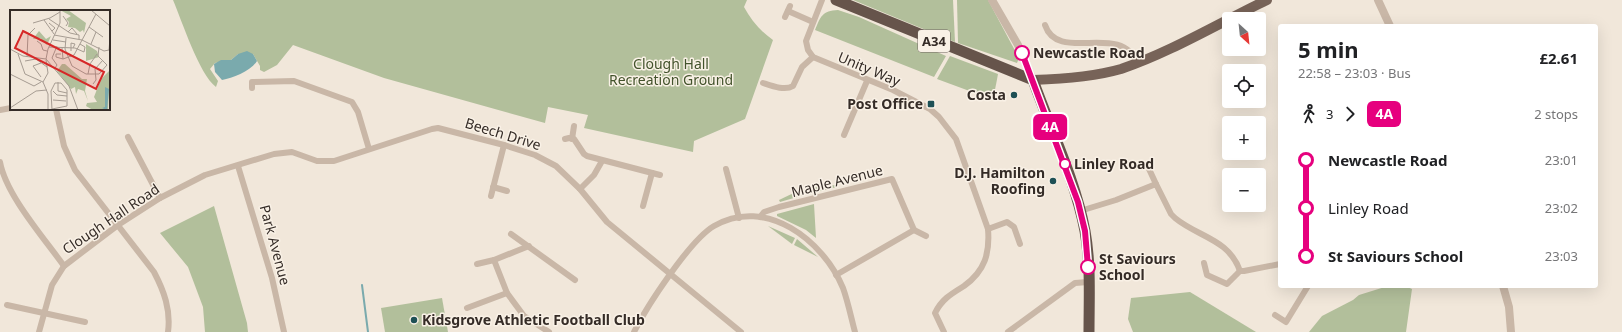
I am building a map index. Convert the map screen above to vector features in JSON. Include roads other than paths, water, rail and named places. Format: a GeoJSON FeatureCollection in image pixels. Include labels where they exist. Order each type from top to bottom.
{"type":"FeatureCollection","features":[{"type":"Feature","properties":{"kind":"highway","name":"A34"},"geometry":{"type":"LineString","coordinates":[[840,1],[1033,80]]}},
{"type":"Feature","properties":{"kind":"highway"},"geometry":{"type":"LineString","coordinates":[[1033,80],[1080,211],[1088,252],[1089,332]]}},
{"type":"Feature","properties":{"kind":"main road"},"geometry":{"type":"LineString","coordinates":[[1033,80],[1081,77],[1119,69],[1137,63],[1267,0]]}},
{"type":"Feature","properties":{"kind":"street"},"geometry":{"type":"LineString","coordinates":[[767,82],[790,88],[795,83],[805,64],[813,57],[808,50],[806,41],[822,0]]}},
{"type":"Feature","properties":{"kind":"street"},"geometry":{"type":"LineString","coordinates":[[992,0],[1018,45],[1033,80]]}},
{"type":"Feature","properties":{"kind":"street"},"geometry":{"type":"LineString","coordinates":[[1378,0],[1389,24]]}},
{"type":"Feature","properties":{"kind":"street"},"geometry":{"type":"LineString","coordinates":[[788,11],[813,22]]}},
{"type":"Feature","properties":{"kind":"street"},"geometry":{"type":"LineString","coordinates":[[1045,25],[1050,36],[1065,43],[1103,43],[1127,48],[1135,56],[1137,63]]}},
{"type":"Feature","properties":{"kind":"street","name":"Unity Way"},"geometry":{"type":"LineString","coordinates":[[813,57],[867,81],[893,90],[930,109],[939,117],[956,138],[988,228],[989,242],[986,261],[973,278],[940,303],[935,313],[944,332]]}},
{"type":"Feature","properties":{"kind":"street"},"geometry":{"type":"LineString","coordinates":[[1015,73],[1023,68],[1025,61]]}},
{"type":"Feature","properties":{"kind":"street"},"geometry":{"type":"LineString","coordinates":[[252,88],[252,82],[294,81],[352,102],[358,112],[369,149]]}},
{"type":"Feature","properties":{"kind":"street"},"geometry":{"type":"LineString","coordinates":[[844,135],[867,81]]}},
{"type":"Feature","properties":{"kind":"street"},"geometry":{"type":"LineString","coordinates":[[0,110],[10,108]]}},
{"type":"Feature","properties":{"kind":"street"},"geometry":{"type":"LineString","coordinates":[[56,110],[64,146],[75,170],[154,272],[166,300],[168,332]]}},
{"type":"Feature","properties":{"kind":"street"},"geometry":{"type":"LineString","coordinates":[[572,139],[574,126]]}},
{"type":"Feature","properties":{"kind":"street","name":"Beech Drive"},"geometry":{"type":"LineString","coordinates":[[238,166],[284,152],[325,162],[432,128],[438,128],[504,145],[535,155],[556,166],[580,189],[607,222],[740,332]]}},
{"type":"Feature","properties":{"kind":"street"},"geometry":{"type":"LineString","coordinates":[[128,137],[160,198]]}},
{"type":"Feature","properties":{"kind":"street"},"geometry":{"type":"LineString","coordinates":[[565,139],[572,139],[578,143],[584,154],[602,161],[660,175]]}},
{"type":"Feature","properties":{"kind":"street"},"geometry":{"type":"LineString","coordinates":[[491,196],[504,145]]}},
{"type":"Feature","properties":{"kind":"street"},"geometry":{"type":"LineString","coordinates":[[580,189],[594,175],[602,161]]}},
{"type":"Feature","properties":{"kind":"street"},"geometry":{"type":"LineString","coordinates":[[0,162],[3,178],[30,220],[64,266]]}},
{"type":"Feature","properties":{"kind":"street","name":"Clough Hall Road"},"geometry":{"type":"LineString","coordinates":[[39,332],[52,285],[64,266],[118,225],[160,198],[205,176],[238,166]]}},
{"type":"Feature","properties":{"kind":"street","name":"Park Avenue"},"geometry":{"type":"LineString","coordinates":[[238,166],[272,278],[284,332]]}},
{"type":"Feature","properties":{"kind":"street"},"geometry":{"type":"LineString","coordinates":[[726,169],[738,218]]}},
{"type":"Feature","properties":{"kind":"street"},"geometry":{"type":"LineString","coordinates":[[1149,169],[1171,214],[1215,240],[1229,251],[1240,270],[1244,272],[1278,264]]}},
{"type":"Feature","properties":{"kind":"street"},"geometry":{"type":"LineString","coordinates":[[642,206],[652,173]]}},
{"type":"Feature","properties":{"kind":"street","name":"Maple Avenue"},"geometry":{"type":"LineString","coordinates":[[760,217],[764,212],[779,207],[892,179],[914,230]]}},
{"type":"Feature","properties":{"kind":"street"},"geometry":{"type":"LineString","coordinates":[[1080,211],[1116,200],[1156,184]]}},
{"type":"Feature","properties":{"kind":"street"},"geometry":{"type":"LineString","coordinates":[[493,187],[507,191]]}},
{"type":"Feature","properties":{"kind":"street"},"geometry":{"type":"LineString","coordinates":[[634,332],[649,306],[702,235],[714,226],[738,218],[760,217],[780,222],[807,238],[822,253],[843,288],[855,332]]}},
{"type":"Feature","properties":{"kind":"street"},"geometry":{"type":"LineString","coordinates":[[988,228],[1007,222],[1014,227],[1020,244]]}},
{"type":"Feature","properties":{"kind":"street"},"geometry":{"type":"LineString","coordinates":[[836,275],[914,230],[926,236]]}},
{"type":"Feature","properties":{"kind":"street"},"geometry":{"type":"LineString","coordinates":[[511,234],[575,280]]}},
{"type":"Feature","properties":{"kind":"street"},"geometry":{"type":"LineString","coordinates":[[477,264],[494,260],[529,246]]}},
{"type":"Feature","properties":{"kind":"street"},"geometry":{"type":"LineString","coordinates":[[494,260],[507,293],[524,316],[549,332]]}},
{"type":"Feature","properties":{"kind":"street"},"geometry":{"type":"LineString","coordinates":[[1204,263],[1206,275],[1227,284],[1240,270]]}},
{"type":"Feature","properties":{"kind":"street"},"geometry":{"type":"LineString","coordinates":[[1008,332],[1075,283],[1088,282]]}},
{"type":"Feature","properties":{"kind":"street"},"geometry":{"type":"LineString","coordinates":[[1286,322],[1307,288]]}},
{"type":"Feature","properties":{"kind":"street"},"geometry":{"type":"LineString","coordinates":[[1504,288],[1509,307],[1511,332]]}},
{"type":"Feature","properties":{"kind":"street"},"geometry":{"type":"LineString","coordinates":[[467,308],[507,293]]}},
{"type":"Feature","properties":{"kind":"street"},"geometry":{"type":"LineString","coordinates":[[7,305],[85,322]]}},
{"type":"Feature","properties":{"kind":"street"},"geometry":{"type":"LineString","coordinates":[[1275,315],[1292,327]]}},
{"type":"Feature","properties":{"kind":"water"},"geometry":{"type":"Polygon","coordinates":[[[247,51],[253,54],[257,61],[254,65],[241,74],[222,80],[215,72],[214,64],[221,60],[231,60],[238,54],[247,51]]]}},
{"type":"Feature","properties":{"kind":"waterway"},"geometry":{"type":"LineString","coordinates":[[362,285],[368,332]]}},
{"type":"Feature","properties":{"kind":"place","name":"Newcastle Road"},"geometry":{"type":"Point","coordinates":[1022,53]}},
{"type":"Feature","properties":{"kind":"place","name":"Costa"},"geometry":{"type":"Point","coordinates":[1014,95]}},
{"type":"Feature","properties":{"kind":"place","name":"Post Office"},"geometry":{"type":"Point","coordinates":[931,104]}},
{"type":"Feature","properties":{"kind":"place","name":"Linley Road"},"geometry":{"type":"Point","coordinates":[1065,164]}},
{"type":"Feature","properties":{"kind":"place","name":"D.J. Hamilton Roofing"},"geometry":{"type":"Point","coordinates":[1053,181]}},
{"type":"Feature","properties":{"kind":"place","name":"St Saviours School"},"geometry":{"type":"Point","coordinates":[1088,267]}},
{"type":"Feature","properties":{"kind":"place","name":"Kidsgrove Athletic Football Club"},"geometry":{"type":"Point","coordinates":[414,320]}},
{"type":"Feature","properties":{"kind":"park label","name":"Clough Hall Recreation Ground"},"geometry":{"type":"Point","coordinates":[671,72]}}]}
